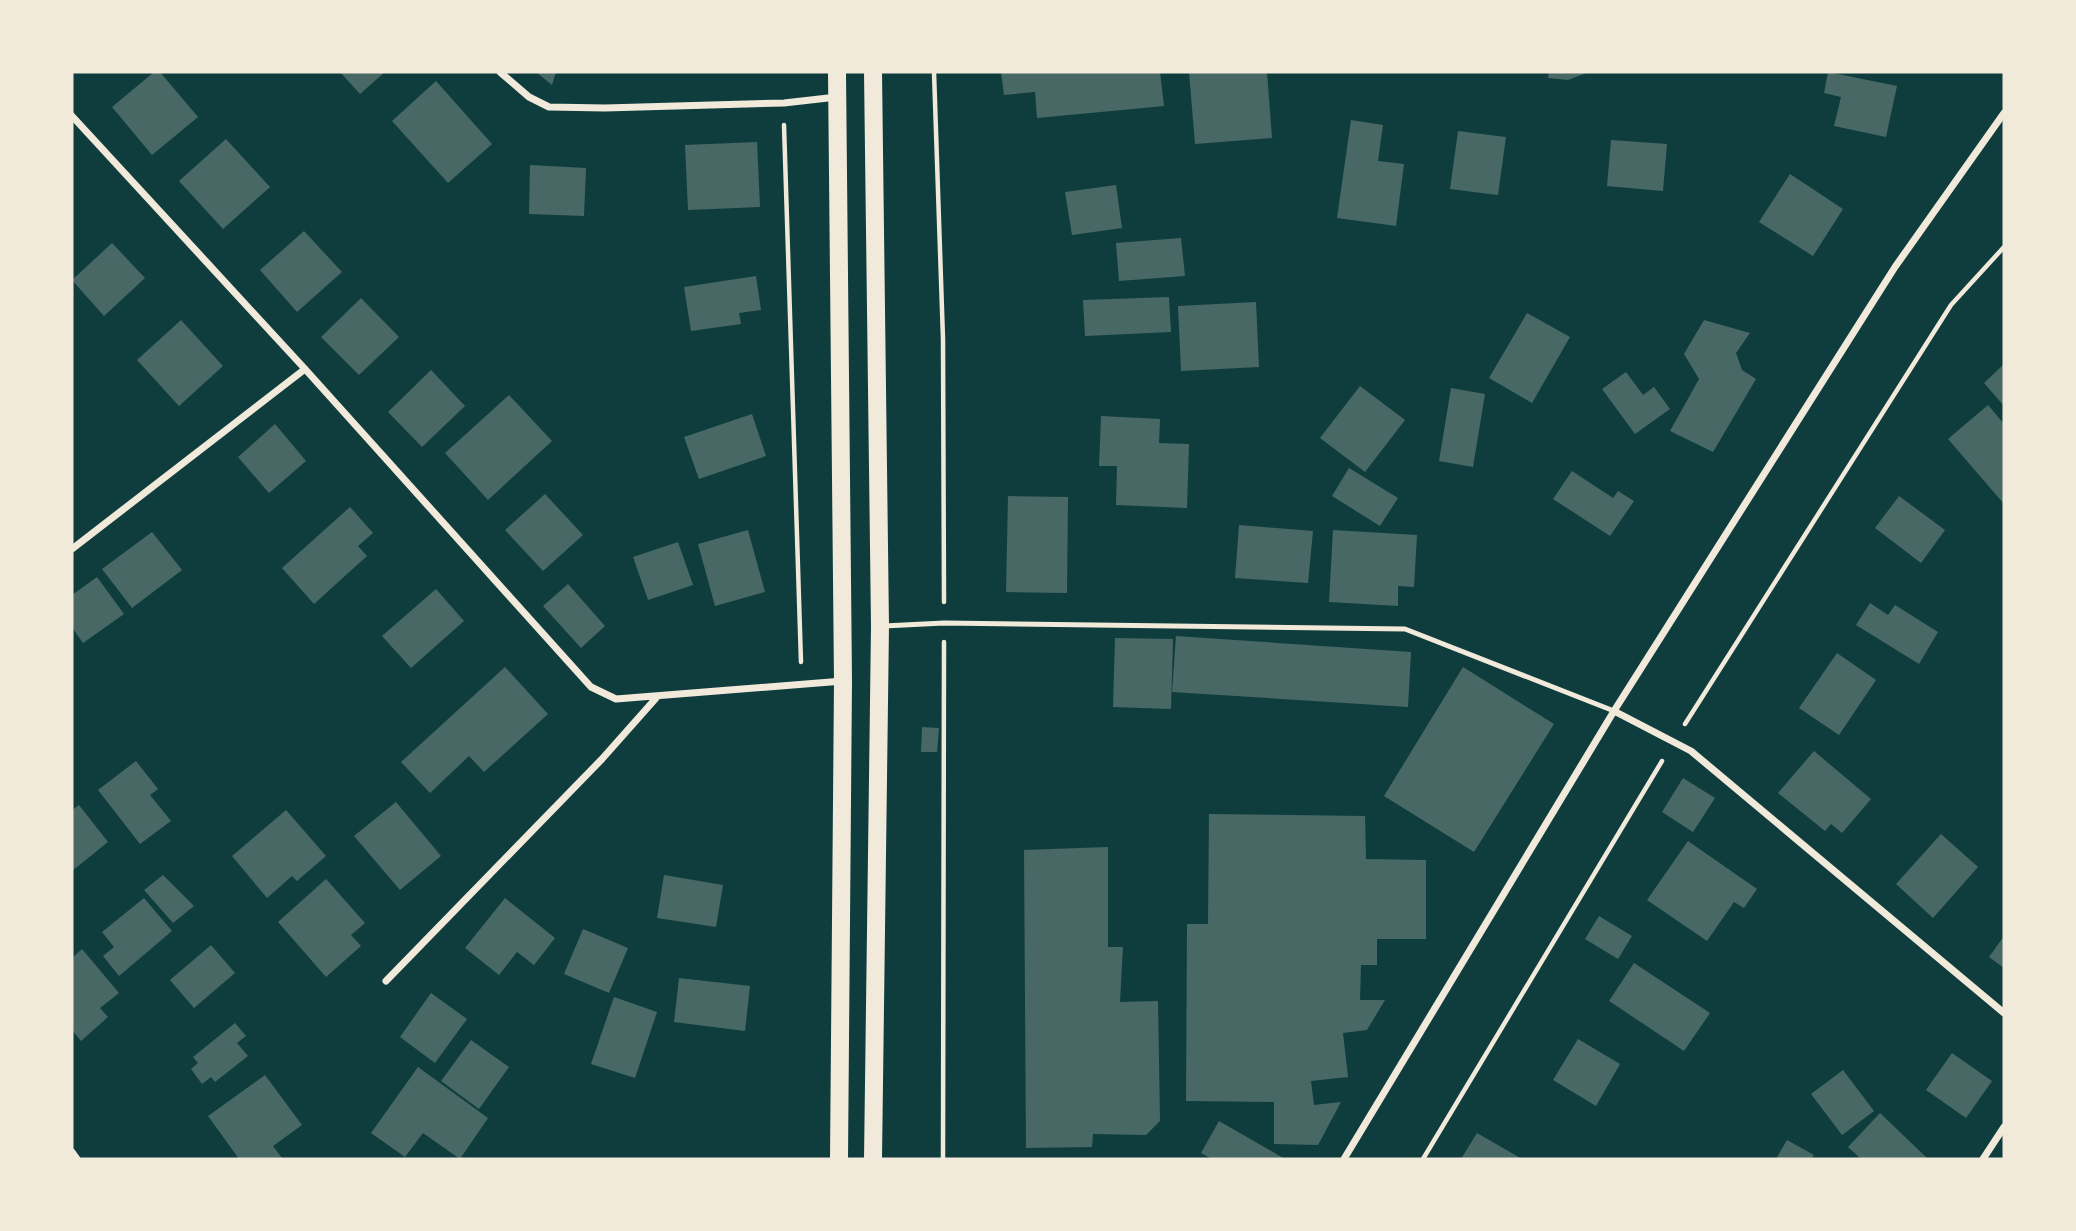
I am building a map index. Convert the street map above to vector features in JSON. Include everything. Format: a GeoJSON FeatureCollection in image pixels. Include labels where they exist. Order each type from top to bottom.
{"type":"FeatureCollection","features":[{"type":"Feature","properties":{"kind":"main road"},"geometry":{"type":"LineString","coordinates":[[837,72],[843,681],[839,1159]]}},
{"type":"Feature","properties":{"kind":"main road"},"geometry":{"type":"LineString","coordinates":[[873,72],[880,626],[873,1159]]}},
{"type":"Feature","properties":{"kind":"street"},"geometry":{"type":"LineString","coordinates":[[500,72],[529,97],[550,107],[784,103],[837,97]]}},
{"type":"Feature","properties":{"kind":"street"},"geometry":{"type":"LineString","coordinates":[[1345,1159],[1614,711],[1895,267],[2004,113]]}},
{"type":"Feature","properties":{"kind":"street"},"geometry":{"type":"LineString","coordinates":[[72,116],[305,369],[591,687],[616,699],[843,681]]}},
{"type":"Feature","properties":{"kind":"street"},"geometry":{"type":"LineString","coordinates":[[72,549],[305,369]]}},
{"type":"Feature","properties":{"kind":"street"},"geometry":{"type":"LineString","coordinates":[[386,981],[602,759],[657,696]]}},
{"type":"Feature","properties":{"kind":"street"},"geometry":{"type":"LineString","coordinates":[[1614,711],[1691,751],[2004,1013]]}},
{"type":"Feature","properties":{"kind":"street"},"geometry":{"type":"LineString","coordinates":[[1983,1159],[2004,1127]]}},
{"type":"Feature","properties":{"kind":"street"},"geometry":{"type":"LineString","coordinates":[[72,1152],[77,1159]]}},
{"type":"Feature","properties":{"kind":"lane"},"geometry":{"type":"LineString","coordinates":[[880,626],[944,623],[1405,629],[1614,711]]}},
{"type":"Feature","properties":{"kind":"path"},"geometry":{"type":"LineString","coordinates":[[784,103],[799,643],[803,683]]}},
{"type":"Feature","properties":{"kind":"path"},"geometry":{"type":"LineString","coordinates":[[1423,1159],[1674,742],[1951,304],[2004,247]]}},
{"type":"Feature","properties":{"kind":"building"},"geometry":{"type":"Polygon","coordinates":[[[154,72],[160,72],[198,117],[152,155],[112,107],[154,72]]]}},
{"type":"Feature","properties":{"kind":"building"},"geometry":{"type":"Polygon","coordinates":[[[340,72],[385,72],[360,94],[340,72]]]}},
{"type":"Feature","properties":{"kind":"building"},"geometry":{"type":"Polygon","coordinates":[[[536,72],[556,72],[552,85],[536,72]]]}},
{"type":"Feature","properties":{"kind":"building"},"geometry":{"type":"Polygon","coordinates":[[[1001,72],[1160,72],[1164,106],[1037,118],[1035,92],[1004,95],[1001,72]]]}},
{"type":"Feature","properties":{"kind":"building"},"geometry":{"type":"Polygon","coordinates":[[[1189,72],[1267,72],[1272,138],[1195,144],[1189,72]]]}},
{"type":"Feature","properties":{"kind":"building"},"geometry":{"type":"Polygon","coordinates":[[[1549,72],[1589,72],[1568,80],[1548,78],[1549,72]]]}},
{"type":"Feature","properties":{"kind":"building"},"geometry":{"type":"Polygon","coordinates":[[[1828,72],[1897,86],[1886,137],[1834,126],[1841,97],[1824,93],[1828,72]]]}},
{"type":"Feature","properties":{"kind":"building"},"geometry":{"type":"Polygon","coordinates":[[[436,81],[492,144],[448,183],[392,121],[436,81]]]}},
{"type":"Feature","properties":{"kind":"building"},"geometry":{"type":"Polygon","coordinates":[[[1351,120],[1383,125],[1378,161],[1404,164],[1396,226],[1337,218],[1351,120]]]}},
{"type":"Feature","properties":{"kind":"building"},"geometry":{"type":"Polygon","coordinates":[[[1458,131],[1506,137],[1498,195],[1450,189],[1458,131]]]}},
{"type":"Feature","properties":{"kind":"building"},"geometry":{"type":"Polygon","coordinates":[[[226,139],[270,187],[223,229],[179,181],[226,139]]]}},
{"type":"Feature","properties":{"kind":"building"},"geometry":{"type":"Polygon","coordinates":[[[1611,140],[1667,144],[1663,191],[1607,186],[1611,140]]]}},
{"type":"Feature","properties":{"kind":"building"},"geometry":{"type":"Polygon","coordinates":[[[757,142],[760,207],[688,210],[685,145],[757,142]]]}},
{"type":"Feature","properties":{"kind":"building"},"geometry":{"type":"Polygon","coordinates":[[[530,165],[586,168],[584,216],[529,214],[530,165]]]}},
{"type":"Feature","properties":{"kind":"building"},"geometry":{"type":"Polygon","coordinates":[[[1790,174],[1843,209],[1813,256],[1759,222],[1790,174]]]}},
{"type":"Feature","properties":{"kind":"building"},"geometry":{"type":"Polygon","coordinates":[[[1116,185],[1122,228],[1072,235],[1065,192],[1116,185]]]}},
{"type":"Feature","properties":{"kind":"building"},"geometry":{"type":"Polygon","coordinates":[[[304,231],[342,272],[297,312],[260,270],[304,231]]]}},
{"type":"Feature","properties":{"kind":"building"},"geometry":{"type":"Polygon","coordinates":[[[1181,238],[1185,276],[1119,281],[1116,243],[1181,238]]]}},
{"type":"Feature","properties":{"kind":"building"},"geometry":{"type":"Polygon","coordinates":[[[112,243],[145,278],[104,316],[72,280],[112,243]]]}},
{"type":"Feature","properties":{"kind":"building"},"geometry":{"type":"Polygon","coordinates":[[[756,276],[761,310],[739,313],[741,324],[691,331],[684,287],[756,276]]]}},
{"type":"Feature","properties":{"kind":"building"},"geometry":{"type":"Polygon","coordinates":[[[1169,297],[1171,332],[1085,336],[1083,300],[1169,297]]]}},
{"type":"Feature","properties":{"kind":"building"},"geometry":{"type":"Polygon","coordinates":[[[361,298],[399,337],[359,375],[321,337],[361,298]]]}},
{"type":"Feature","properties":{"kind":"building"},"geometry":{"type":"Polygon","coordinates":[[[1256,302],[1259,367],[1181,371],[1178,306],[1256,302]]]}},
{"type":"Feature","properties":{"kind":"building"},"geometry":{"type":"Polygon","coordinates":[[[1527,313],[1570,337],[1532,403],[1489,378],[1527,313]]]}},
{"type":"Feature","properties":{"kind":"building"},"geometry":{"type":"Polygon","coordinates":[[[181,320],[223,366],[179,406],[137,360],[181,320]]]}},
{"type":"Feature","properties":{"kind":"building"},"geometry":{"type":"Polygon","coordinates":[[[1704,320],[1750,333],[1736,353],[1742,370],[1756,379],[1713,452],[1670,431],[1699,379],[1684,354],[1704,320]]]}},
{"type":"Feature","properties":{"kind":"building"},"geometry":{"type":"Polygon","coordinates":[[[2004,364],[2004,406],[1984,383],[2004,364]]]}},
{"type":"Feature","properties":{"kind":"building"},"geometry":{"type":"Polygon","coordinates":[[[431,370],[465,406],[422,447],[388,412],[431,370]]]}},
{"type":"Feature","properties":{"kind":"building"},"geometry":{"type":"Polygon","coordinates":[[[1626,372],[1643,395],[1654,387],[1670,409],[1635,434],[1602,389],[1626,372]]]}},
{"type":"Feature","properties":{"kind":"building"},"geometry":{"type":"Polygon","coordinates":[[[1360,386],[1405,420],[1365,472],[1320,438],[1360,386]]]}},
{"type":"Feature","properties":{"kind":"building"},"geometry":{"type":"Polygon","coordinates":[[[1451,388],[1485,394],[1473,467],[1439,461],[1451,388]]]}},
{"type":"Feature","properties":{"kind":"building"},"geometry":{"type":"Polygon","coordinates":[[[509,395],[552,441],[488,500],[445,453],[509,395]]]}},
{"type":"Feature","properties":{"kind":"building"},"geometry":{"type":"Polygon","coordinates":[[[1988,405],[2004,424],[2004,504],[1948,439],[1988,405]]]}},
{"type":"Feature","properties":{"kind":"building"},"geometry":{"type":"Polygon","coordinates":[[[752,414],[766,456],[699,479],[684,437],[752,414]]]}},
{"type":"Feature","properties":{"kind":"building"},"geometry":{"type":"Polygon","coordinates":[[[1101,416],[1160,419],[1159,443],[1189,444],[1187,508],[1116,505],[1117,466],[1099,466],[1101,416]]]}},
{"type":"Feature","properties":{"kind":"building"},"geometry":{"type":"Polygon","coordinates":[[[275,424],[306,461],[269,493],[238,457],[275,424]]]}},
{"type":"Feature","properties":{"kind":"building"},"geometry":{"type":"Polygon","coordinates":[[[1349,468],[1398,498],[1380,526],[1332,496],[1349,468]]]}},
{"type":"Feature","properties":{"kind":"building"},"geometry":{"type":"Polygon","coordinates":[[[1572,471],[1613,498],[1618,491],[1634,501],[1610,536],[1553,499],[1572,471]]]}},
{"type":"Feature","properties":{"kind":"building"},"geometry":{"type":"Polygon","coordinates":[[[545,494],[583,535],[543,571],[505,530],[545,494]]]}},
{"type":"Feature","properties":{"kind":"building"},"geometry":{"type":"Polygon","coordinates":[[[1008,496],[1068,497],[1067,593],[1006,592],[1008,496]]]}},
{"type":"Feature","properties":{"kind":"building"},"geometry":{"type":"Polygon","coordinates":[[[1899,496],[1945,530],[1921,563],[1875,528],[1899,496]]]}},
{"type":"Feature","properties":{"kind":"building"},"geometry":{"type":"Polygon","coordinates":[[[350,507],[373,533],[358,546],[367,556],[314,604],[282,568],[350,507]]]}},
{"type":"Feature","properties":{"kind":"building"},"geometry":{"type":"Polygon","coordinates":[[[1239,525],[1313,531],[1308,583],[1235,578],[1239,525]]]}},
{"type":"Feature","properties":{"kind":"building"},"geometry":{"type":"Polygon","coordinates":[[[748,530],[765,592],[715,606],[698,544],[748,530]]]}},
{"type":"Feature","properties":{"kind":"building"},"geometry":{"type":"Polygon","coordinates":[[[1333,530],[1417,535],[1414,587],[1398,586],[1398,606],[1329,602],[1333,530]]]}},
{"type":"Feature","properties":{"kind":"building"},"geometry":{"type":"Polygon","coordinates":[[[152,532],[182,570],[132,608],[102,569],[152,532]]]}},
{"type":"Feature","properties":{"kind":"building"},"geometry":{"type":"Polygon","coordinates":[[[678,542],[693,585],[648,600],[633,557],[678,542]]]}},
{"type":"Feature","properties":{"kind":"building"},"geometry":{"type":"Polygon","coordinates":[[[97,577],[124,614],[83,643],[72,627],[72,595],[97,577]]]}},
{"type":"Feature","properties":{"kind":"building"},"geometry":{"type":"Polygon","coordinates":[[[568,584],[605,626],[581,648],[543,606],[568,584]]]}},
{"type":"Feature","properties":{"kind":"building"},"geometry":{"type":"Polygon","coordinates":[[[436,589],[464,621],[411,668],[382,636],[436,589]]]}},
{"type":"Feature","properties":{"kind":"building"},"geometry":{"type":"Polygon","coordinates":[[[1870,603],[1888,615],[1895,605],[1938,632],[1919,664],[1856,625],[1870,603]]]}},
{"type":"Feature","properties":{"kind":"building"},"geometry":{"type":"Polygon","coordinates":[[[1176,636],[1411,652],[1408,707],[1172,692],[1176,636]]]}},
{"type":"Feature","properties":{"kind":"building"},"geometry":{"type":"Polygon","coordinates":[[[1115,638],[1173,639],[1171,709],[1113,707],[1115,638]]]}},
{"type":"Feature","properties":{"kind":"building"},"geometry":{"type":"Polygon","coordinates":[[[1837,653],[1876,680],[1839,735],[1799,708],[1837,653]]]}},
{"type":"Feature","properties":{"kind":"building"},"geometry":{"type":"Polygon","coordinates":[[[505,667],[548,714],[484,772],[469,756],[430,793],[401,762],[505,667]]]}},
{"type":"Feature","properties":{"kind":"building"},"geometry":{"type":"Polygon","coordinates":[[[1463,667],[1554,724],[1474,852],[1384,796],[1463,667]]]}},
{"type":"Feature","properties":{"kind":"building"},"geometry":{"type":"Polygon","coordinates":[[[922,727],[939,728],[937,752],[921,752],[922,727]]]}},
{"type":"Feature","properties":{"kind":"building"},"geometry":{"type":"Polygon","coordinates":[[[1814,751],[1871,799],[1842,833],[1831,824],[1825,831],[1778,793],[1814,751]]]}},
{"type":"Feature","properties":{"kind":"building"},"geometry":{"type":"Polygon","coordinates":[[[136,761],[158,789],[150,795],[171,821],[140,844],[98,790],[136,761]]]}},
{"type":"Feature","properties":{"kind":"building"},"geometry":{"type":"Polygon","coordinates":[[[1683,778],[1715,798],[1693,832],[1662,812],[1683,778]]]}},
{"type":"Feature","properties":{"kind":"building"},"geometry":{"type":"Polygon","coordinates":[[[396,802],[441,856],[400,890],[354,836],[396,802]]]}},
{"type":"Feature","properties":{"kind":"building"},"geometry":{"type":"Polygon","coordinates":[[[79,805],[108,842],[72,871],[72,810],[79,805]]]}},
{"type":"Feature","properties":{"kind":"building"},"geometry":{"type":"Polygon","coordinates":[[[286,810],[326,856],[297,881],[292,876],[267,898],[232,856],[286,810]]]}},
{"type":"Feature","properties":{"kind":"building"},"geometry":{"type":"Polygon","coordinates":[[[1209,814],[1365,816],[1366,859],[1426,860],[1426,939],[1377,939],[1377,965],[1361,965],[1360,1000],[1385,1000],[1367,1030],[1343,1033],[1348,1077],[1311,1081],[1314,1105],[1341,1102],[1318,1145],[1274,1144],[1274,1102],[1186,1101],[1187,924],[1208,924],[1209,814]]]}},
{"type":"Feature","properties":{"kind":"building"},"geometry":{"type":"Polygon","coordinates":[[[1941,834],[1978,867],[1933,918],[1896,884],[1941,834]]]}},
{"type":"Feature","properties":{"kind":"building"},"geometry":{"type":"Polygon","coordinates":[[[1688,841],[1757,889],[1744,908],[1734,902],[1707,941],[1647,900],[1688,841]]]}},
{"type":"Feature","properties":{"kind":"building"},"geometry":{"type":"Polygon","coordinates":[[[1108,847],[1108,947],[1123,947],[1120,1002],[1158,1001],[1160,1121],[1146,1135],[1093,1134],[1092,1147],[1026,1148],[1024,850],[1108,847]]]}},
{"type":"Feature","properties":{"kind":"building"},"geometry":{"type":"Polygon","coordinates":[[[163,875],[194,906],[173,923],[144,890],[163,875]]]}},
{"type":"Feature","properties":{"kind":"building"},"geometry":{"type":"Polygon","coordinates":[[[664,875],[723,885],[716,927],[657,918],[664,875]]]}},
{"type":"Feature","properties":{"kind":"building"},"geometry":{"type":"Polygon","coordinates":[[[326,879],[365,923],[351,935],[361,946],[326,977],[278,922],[326,879]]]}},
{"type":"Feature","properties":{"kind":"building"},"geometry":{"type":"Polygon","coordinates":[[[144,898],[172,931],[119,976],[103,956],[114,947],[102,932],[144,898]]]}},
{"type":"Feature","properties":{"kind":"building"},"geometry":{"type":"Polygon","coordinates":[[[505,898],[555,938],[534,965],[517,952],[499,975],[465,948],[505,898]]]}},
{"type":"Feature","properties":{"kind":"building"},"geometry":{"type":"Polygon","coordinates":[[[1599,916],[1632,936],[1618,959],[1585,939],[1599,916]]]}},
{"type":"Feature","properties":{"kind":"building"},"geometry":{"type":"Polygon","coordinates":[[[583,929],[628,948],[609,993],[564,974],[583,929]]]}},
{"type":"Feature","properties":{"kind":"building"},"geometry":{"type":"Polygon","coordinates":[[[2004,936],[2004,968],[1989,957],[2004,936]]]}},
{"type":"Feature","properties":{"kind":"building"},"geometry":{"type":"Polygon","coordinates":[[[211,945],[235,973],[194,1008],[170,980],[211,945]]]}},
{"type":"Feature","properties":{"kind":"building"},"geometry":{"type":"Polygon","coordinates":[[[82,949],[119,993],[100,1008],[108,1017],[81,1041],[72,1030],[72,958],[82,949]]]}},
{"type":"Feature","properties":{"kind":"building"},"geometry":{"type":"Polygon","coordinates":[[[1634,963],[1710,1013],[1684,1051],[1609,1001],[1634,963]]]}},
{"type":"Feature","properties":{"kind":"building"},"geometry":{"type":"Polygon","coordinates":[[[679,978],[750,986],[745,1031],[674,1022],[679,978]]]}},
{"type":"Feature","properties":{"kind":"building"},"geometry":{"type":"Polygon","coordinates":[[[431,993],[467,1019],[435,1063],[400,1037],[431,993]]]}},
{"type":"Feature","properties":{"kind":"building"},"geometry":{"type":"Polygon","coordinates":[[[614,997],[657,1012],[635,1078],[591,1064],[614,997]]]}},
{"type":"Feature","properties":{"kind":"building"},"geometry":{"type":"Polygon","coordinates":[[[235,1023],[246,1036],[237,1043],[248,1056],[215,1082],[211,1077],[202,1084],[191,1069],[198,1063],[193,1057],[235,1023]]]}},
{"type":"Feature","properties":{"kind":"building"},"geometry":{"type":"Polygon","coordinates":[[[1578,1039],[1620,1064],[1596,1106],[1553,1080],[1578,1039]]]}},
{"type":"Feature","properties":{"kind":"building"},"geometry":{"type":"Polygon","coordinates":[[[471,1040],[509,1067],[479,1109],[441,1081],[471,1040]]]}},
{"type":"Feature","properties":{"kind":"building"},"geometry":{"type":"Polygon","coordinates":[[[1952,1053],[1992,1081],[1966,1118],[1926,1090],[1952,1053]]]}},
{"type":"Feature","properties":{"kind":"building"},"geometry":{"type":"Polygon","coordinates":[[[418,1067],[488,1118],[460,1159],[423,1133],[405,1157],[371,1133],[418,1067]]]}},
{"type":"Feature","properties":{"kind":"building"},"geometry":{"type":"Polygon","coordinates":[[[1843,1070],[1874,1111],[1842,1135],[1811,1094],[1843,1070]]]}},
{"type":"Feature","properties":{"kind":"building"},"geometry":{"type":"Polygon","coordinates":[[[265,1075],[302,1125],[273,1146],[282,1158],[239,1159],[208,1116],[265,1075]]]}},
{"type":"Feature","properties":{"kind":"building"},"geometry":{"type":"Polygon","coordinates":[[[1880,1113],[1928,1159],[1861,1159],[1848,1147],[1880,1113]]]}},
{"type":"Feature","properties":{"kind":"building"},"geometry":{"type":"Polygon","coordinates":[[[1219,1121],[1285,1159],[1212,1159],[1201,1153],[1219,1121]]]}},
{"type":"Feature","properties":{"kind":"building"},"geometry":{"type":"Polygon","coordinates":[[[1477,1133],[1522,1159],[1461,1159],[1477,1133]]]}},
{"type":"Feature","properties":{"kind":"building"},"geometry":{"type":"Polygon","coordinates":[[[1787,1140],[1814,1155],[1811,1159],[1776,1159],[1787,1140]]]}}]}
